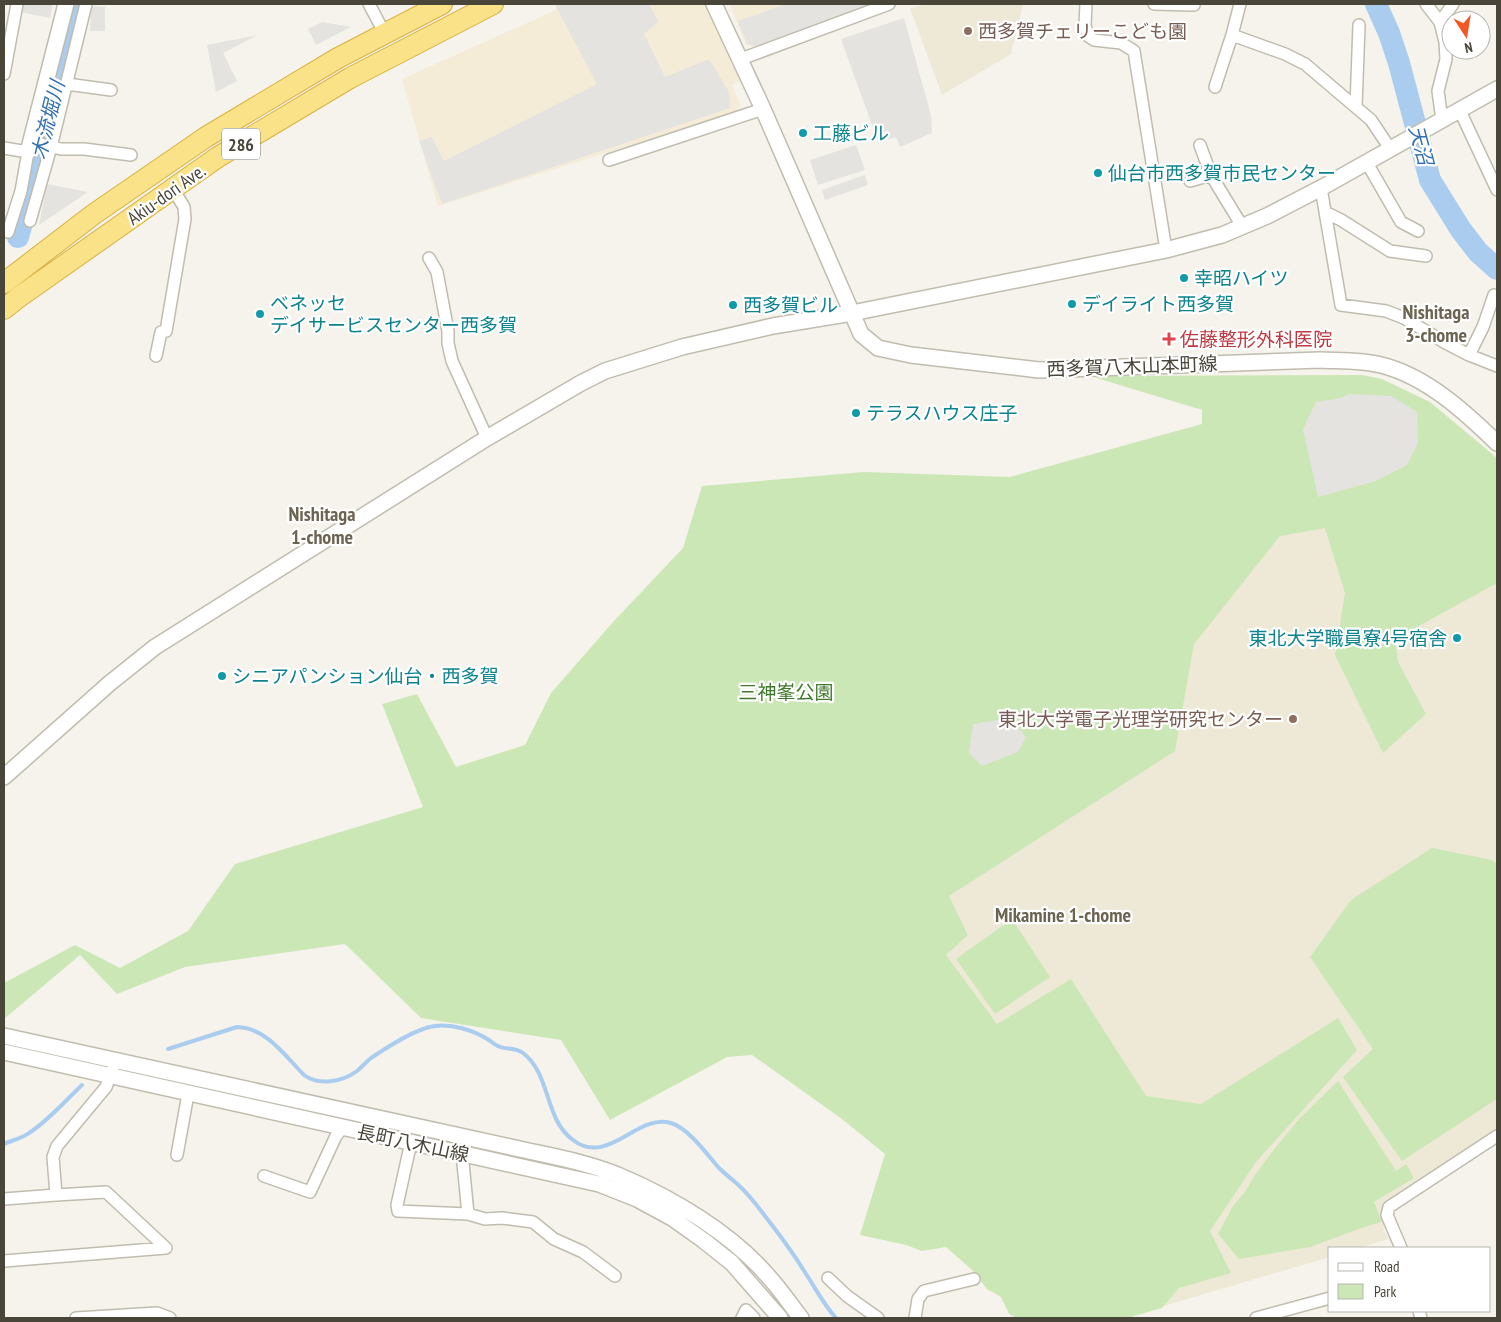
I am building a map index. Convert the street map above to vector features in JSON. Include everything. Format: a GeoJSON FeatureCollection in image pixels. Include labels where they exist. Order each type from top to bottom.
{"type":"FeatureCollection","features":[{"type":"Feature","properties":{"kind":"highway","name":"Akiu-dori Ave."},"geometry":{"type":"LineString","coordinates":[[4,283],[94,214],[206,137],[338,58],[442,4]]}},
{"type":"Feature","properties":{"kind":"highway","name":"Akiu-dori Ave."},"geometry":{"type":"LineString","coordinates":[[4,310],[27,291],[218,157],[350,78],[493,4]]}},
{"type":"Feature","properties":{"kind":"street"},"geometry":{"type":"LineString","coordinates":[[4,74],[7,42],[17,4]]}},
{"type":"Feature","properties":{"kind":"street"},"geometry":{"type":"LineString","coordinates":[[30,221],[39,147],[66,4]]}},
{"type":"Feature","properties":{"kind":"street"},"geometry":{"type":"LineString","coordinates":[[8,232],[20,192],[67,84],[86,4]]}},
{"type":"Feature","properties":{"kind":"street"},"geometry":{"type":"LineString","coordinates":[[369,4],[385,34]]}},
{"type":"Feature","properties":{"kind":"street","name":"西多賀八木山本町線"},"geometry":{"type":"LineString","coordinates":[[714,4],[741,58],[860,334],[878,348],[944,360],[1039,370],[1320,360],[1381,365],[1412,377],[1433,388],[1497,443]]}},
{"type":"Feature","properties":{"kind":"street"},"geometry":{"type":"LineString","coordinates":[[741,58],[888,4]]}},
{"type":"Feature","properties":{"kind":"street"},"geometry":{"type":"LineString","coordinates":[[1086,4],[1085,25],[1088,36],[1094,40],[1121,43],[1134,51],[1166,250]]}},
{"type":"Feature","properties":{"kind":"street"},"geometry":{"type":"LineString","coordinates":[[1154,4],[1194,5]]}},
{"type":"Feature","properties":{"kind":"street"},"geometry":{"type":"LineString","coordinates":[[1215,87],[1240,4]]}},
{"type":"Feature","properties":{"kind":"street"},"geometry":{"type":"LineString","coordinates":[[1426,4],[1440,22],[1445,42],[1446,59],[1438,91],[1442,120]]}},
{"type":"Feature","properties":{"kind":"street"},"geometry":{"type":"LineString","coordinates":[[1440,22],[1453,4]]}},
{"type":"Feature","properties":{"kind":"street"},"geometry":{"type":"LineString","coordinates":[[1356,108],[1359,25]]}},
{"type":"Feature","properties":{"kind":"street"},"geometry":{"type":"LineString","coordinates":[[1232,35],[1285,54],[1305,64],[1371,120],[1391,150]]}},
{"type":"Feature","properties":{"kind":"street"},"geometry":{"type":"LineString","coordinates":[[67,84],[111,90]]}},
{"type":"Feature","properties":{"kind":"street"},"geometry":{"type":"LineString","coordinates":[[4,777],[110,683],[155,647],[486,438],[581,383],[617,367],[682,347],[725,337],[773,326],[852,313],[1166,250],[1222,235],[1267,216],[1321,188],[1497,91]]}},
{"type":"Feature","properties":{"kind":"street"},"geometry":{"type":"LineString","coordinates":[[609,160],[763,109]]}},
{"type":"Feature","properties":{"kind":"street"},"geometry":{"type":"LineString","coordinates":[[1460,110],[1497,190]]}},
{"type":"Feature","properties":{"kind":"street"},"geometry":{"type":"LineString","coordinates":[[1200,144],[1211,176],[1242,226]]}},
{"type":"Feature","properties":{"kind":"street"},"geometry":{"type":"LineString","coordinates":[[4,148],[39,147],[131,154]]}},
{"type":"Feature","properties":{"kind":"street"},"geometry":{"type":"LineString","coordinates":[[1367,163],[1401,222],[1418,231]]}},
{"type":"Feature","properties":{"kind":"street"},"geometry":{"type":"LineString","coordinates":[[1190,181],[1211,176]]}},
{"type":"Feature","properties":{"kind":"street"},"geometry":{"type":"LineString","coordinates":[[1321,188],[1327,213],[1341,305],[1386,312],[1404,318],[1469,355],[1497,366]]}},
{"type":"Feature","properties":{"kind":"street"},"geometry":{"type":"LineString","coordinates":[[156,356],[161,332],[166,331],[185,219],[184,207],[173,189]]}},
{"type":"Feature","properties":{"kind":"street"},"geometry":{"type":"LineString","coordinates":[[1327,213],[1390,251],[1426,256]]}},
{"type":"Feature","properties":{"kind":"street"},"geometry":{"type":"LineString","coordinates":[[429,258],[438,272],[452,361],[486,438]]}},
{"type":"Feature","properties":{"kind":"street"},"geometry":{"type":"LineString","coordinates":[[1469,355],[1484,327],[1494,295]]}},
{"type":"Feature","properties":{"kind":"street"},"geometry":{"type":"LineString","coordinates":[[4,1036],[524,1150],[574,1162],[619,1176],[681,1207],[737,1247],[767,1275],[801,1318]]}},
{"type":"Feature","properties":{"kind":"street","name":"長町八木山線"},"geometry":{"type":"LineString","coordinates":[[4,1052],[599,1184],[637,1199],[672,1218],[732,1263],[780,1318]]}},
{"type":"Feature","properties":{"kind":"street"},"geometry":{"type":"LineString","coordinates":[[56,1195],[53,1157],[57,1146],[106,1087],[116,1060]]}},
{"type":"Feature","properties":{"kind":"street"},"geometry":{"type":"LineString","coordinates":[[177,1155],[188,1094]]}},
{"type":"Feature","properties":{"kind":"street"},"geometry":{"type":"LineString","coordinates":[[264,1176],[310,1192],[336,1136],[343,1128]]}},
{"type":"Feature","properties":{"kind":"street"},"geometry":{"type":"LineString","coordinates":[[1401,1247],[1387,1215],[1389,1207],[1497,1136]]}},
{"type":"Feature","properties":{"kind":"street"},"geometry":{"type":"LineString","coordinates":[[411,1142],[397,1205],[398,1211],[468,1214],[484,1219],[502,1218],[533,1222],[554,1239],[584,1252],[615,1276]]}},
{"type":"Feature","properties":{"kind":"street"},"geometry":{"type":"LineString","coordinates":[[462,1153],[468,1214]]}},
{"type":"Feature","properties":{"kind":"street"},"geometry":{"type":"LineString","coordinates":[[4,1200],[106,1192],[166,1248],[4,1261]]}},
{"type":"Feature","properties":{"kind":"street"},"geometry":{"type":"LineString","coordinates":[[828,1278],[847,1296],[878,1318]]}},
{"type":"Feature","properties":{"kind":"street"},"geometry":{"type":"LineString","coordinates":[[915,1318],[918,1299],[924,1291],[974,1279]]}},
{"type":"Feature","properties":{"kind":"street"},"geometry":{"type":"LineString","coordinates":[[1261,1318],[1328,1299]]}},
{"type":"Feature","properties":{"kind":"street"},"geometry":{"type":"LineString","coordinates":[[742,1318],[746,1310],[754,1318]]}},
{"type":"Feature","properties":{"kind":"street"},"geometry":{"type":"LineString","coordinates":[[76,1318],[156,1313],[170,1318]]}},
{"type":"Feature","properties":{"kind":"shaded area"},"geometry":{"type":"Polygon","coordinates":[[[22,4],[53,4],[50,18],[20,12],[22,4]]]}},
{"type":"Feature","properties":{"kind":"shaded area"},"geometry":{"type":"Polygon","coordinates":[[[569,4],[705,4],[743,79],[732,85],[741,106],[735,112],[438,206],[402,79],[569,4]]]}},
{"type":"Feature","properties":{"kind":"shaded area"},"geometry":{"type":"Polygon","coordinates":[[[650,4],[658,22],[644,34],[665,77],[709,59],[729,92],[730,108],[442,204],[419,141],[432,137],[444,161],[597,84],[555,5],[650,4]]]}},
{"type":"Feature","properties":{"kind":"shaded area"},"geometry":{"type":"Polygon","coordinates":[[[730,4],[875,4],[756,47],[746,45],[730,4]]]}},
{"type":"Feature","properties":{"kind":"shaded area"},"geometry":{"type":"Polygon","coordinates":[[[786,4],[872,4],[756,46],[747,44],[738,21],[786,4]]]}},
{"type":"Feature","properties":{"kind":"shaded area","name":"西多賀チェリーこども園"},"geometry":{"type":"Polygon","coordinates":[[[927,4],[1023,4],[1011,54],[942,95],[910,8],[927,4]]]}},
{"type":"Feature","properties":{"kind":"shaded area"},"geometry":{"type":"Polygon","coordinates":[[[91,6],[105,7],[105,31],[90,31],[91,6]]]}},
{"type":"Feature","properties":{"kind":"shaded area"},"geometry":{"type":"Polygon","coordinates":[[[904,18],[931,115],[932,133],[900,147],[896,137],[878,142],[841,39],[904,18]]]}},
{"type":"Feature","properties":{"kind":"shaded area"},"geometry":{"type":"Polygon","coordinates":[[[322,22],[351,27],[316,45],[308,29],[322,22]]]}},
{"type":"Feature","properties":{"kind":"shaded area"},"geometry":{"type":"Polygon","coordinates":[[[258,35],[223,53],[237,81],[216,92],[207,45],[258,35]]]}},
{"type":"Feature","properties":{"kind":"shaded area"},"geometry":{"type":"Polygon","coordinates":[[[856,145],[865,170],[818,185],[810,160],[856,145]]]}},
{"type":"Feature","properties":{"kind":"shaded area"},"geometry":{"type":"Polygon","coordinates":[[[865,175],[868,185],[825,200],[822,190],[865,175]]]}},
{"type":"Feature","properties":{"kind":"shaded area"},"geometry":{"type":"Polygon","coordinates":[[[47,184],[88,192],[39,225],[47,184]]]}},
{"type":"Feature","properties":{"kind":"shaded area"},"geometry":{"type":"Polygon","coordinates":[[[1349,394],[1391,396],[1417,412],[1418,443],[1407,465],[1376,481],[1318,497],[1303,429],[1316,402],[1341,398],[1349,394]]]}},
{"type":"Feature","properties":{"kind":"shaded area","name":"東北大学電子光理学研究センター"},"geometry":{"type":"Polygon","coordinates":[[[1497,462],[1497,1128],[1386,1203],[1382,1212],[1384,1230],[1389,1239],[1361,1247],[1328,1247],[1328,1258],[1157,1308],[908,915],[1271,522],[1497,462]]]}},
{"type":"Feature","properties":{"kind":"shaded area"},"geometry":{"type":"Polygon","coordinates":[[[1010,718],[1026,737],[1018,752],[982,766],[969,753],[973,724],[1010,718]]]}},
{"type":"Feature","properties":{"kind":"green space","name":"三神峯公園"},"geometry":{"type":"Polygon","coordinates":[[[1362,375],[1382,379],[1430,402],[1497,458],[1497,583],[1395,639],[1398,662],[1426,714],[1383,753],[1335,655],[1345,593],[1325,528],[1280,536],[1194,644],[1175,751],[949,896],[968,935],[946,955],[997,1024],[1071,979],[1146,1096],[1201,1104],[1338,1018],[1357,1050],[1256,1162],[1210,1231],[1231,1273],[1179,1288],[1162,1308],[1127,1318],[1016,1318],[1009,1314],[1001,1297],[987,1289],[972,1270],[946,1247],[922,1251],[906,1245],[860,1235],[885,1154],[842,1119],[752,1055],[727,1057],[610,1120],[561,1040],[421,1018],[345,944],[185,967],[117,994],[80,955],[4,1019],[4,983],[75,945],[120,968],[188,931],[235,864],[423,807],[382,704],[417,694],[456,767],[525,745],[551,693],[614,621],[683,548],[702,486],[864,472],[1010,477],[1202,424],[1202,410],[1090,376],[1362,375]]]}},
{"type":"Feature","properties":{"kind":"green space"},"geometry":{"type":"Polygon","coordinates":[[[1432,848],[1492,860],[1497,864],[1497,1099],[1402,1161],[1343,1077],[1373,1049],[1310,957],[1351,900],[1432,848]]]}},
{"type":"Feature","properties":{"kind":"green space"},"geometry":{"type":"Polygon","coordinates":[[[1012,919],[1050,977],[995,1014],[956,959],[1012,919]]]}},
{"type":"Feature","properties":{"kind":"green space"},"geometry":{"type":"Polygon","coordinates":[[[1338,1081],[1396,1171],[1406,1164],[1414,1178],[1374,1202],[1382,1222],[1310,1247],[1239,1259],[1218,1234],[1233,1206],[1245,1192],[1272,1152],[1299,1119],[1338,1081]]]}},
{"type":"Feature","properties":{"kind":"waterway","name":"木流堀川"},"geometry":{"type":"LineString","coordinates":[[18,237],[42,151],[77,4]]}},
{"type":"Feature","properties":{"kind":"waterway","name":"天沼"},"geometry":{"type":"LineString","coordinates":[[1376,4],[1389,33],[1399,63],[1430,180],[1461,230],[1478,252],[1497,269]]}},
{"type":"Feature","properties":{"kind":"waterway"},"geometry":{"type":"LineString","coordinates":[[168,1049],[237,1027],[248,1029],[257,1032],[275,1044],[304,1075],[316,1081],[330,1081],[351,1075],[371,1058],[419,1030],[435,1026],[449,1026],[463,1028],[476,1033],[498,1046],[520,1051],[532,1062],[539,1072],[557,1120],[573,1140],[586,1147],[610,1144],[646,1125],[658,1122],[671,1123],[684,1130],[754,1202],[776,1230],[836,1318]]}},
{"type":"Feature","properties":{"kind":"waterway"},"geometry":{"type":"LineString","coordinates":[[4,1144],[23,1137],[36,1128],[82,1085]]}},
{"type":"Feature","properties":{"kind":"place","name":"西多賀チェリーこども園"},"geometry":{"type":"Point","coordinates":[968,31]}},
{"type":"Feature","properties":{"kind":"place","name":"工藤ビル"},"geometry":{"type":"Point","coordinates":[803,133]}},
{"type":"Feature","properties":{"kind":"place","name":"仙台市西多賀市民センター"},"geometry":{"type":"Point","coordinates":[1098,173]}},
{"type":"Feature","properties":{"kind":"place","name":"幸昭ハイツ"},"geometry":{"type":"Point","coordinates":[1184,278]}},
{"type":"Feature","properties":{"kind":"place","name":"デイライト西多賀"},"geometry":{"type":"Point","coordinates":[1072,304]}},
{"type":"Feature","properties":{"kind":"place","name":"西多賀ビル"},"geometry":{"type":"Point","coordinates":[733,305]}},
{"type":"Feature","properties":{"kind":"place","name":"ベネッセ デイサービスセンター西多賀"},"geometry":{"type":"Point","coordinates":[260,314]}},
{"type":"Feature","properties":{"kind":"place","name":"佐藤整形外科医院"},"geometry":{"type":"Point","coordinates":[1169,339]}},
{"type":"Feature","properties":{"kind":"place","name":"テラスハウス庄子"},"geometry":{"type":"Point","coordinates":[856,413]}},
{"type":"Feature","properties":{"kind":"place","name":"東北大学職員寮4号宿舎"},"geometry":{"type":"Point","coordinates":[1457,638]}},
{"type":"Feature","properties":{"kind":"place","name":"シニアパンション仙台・西多賀"},"geometry":{"type":"Point","coordinates":[222,676]}},
{"type":"Feature","properties":{"kind":"place","name":"東北大学電子光理学研究センター"},"geometry":{"type":"Point","coordinates":[1293,719]}},
{"type":"Feature","properties":{"kind":"district","name":"Nishitaga 3-chome"},"geometry":{"type":"Point","coordinates":[1436,324]}},
{"type":"Feature","properties":{"kind":"district","name":"Nishitaga 1-chome"},"geometry":{"type":"Point","coordinates":[322,526]}},
{"type":"Feature","properties":{"kind":"district","name":"Mikamine 1-chome"},"geometry":{"type":"Point","coordinates":[1063,915]}}]}
